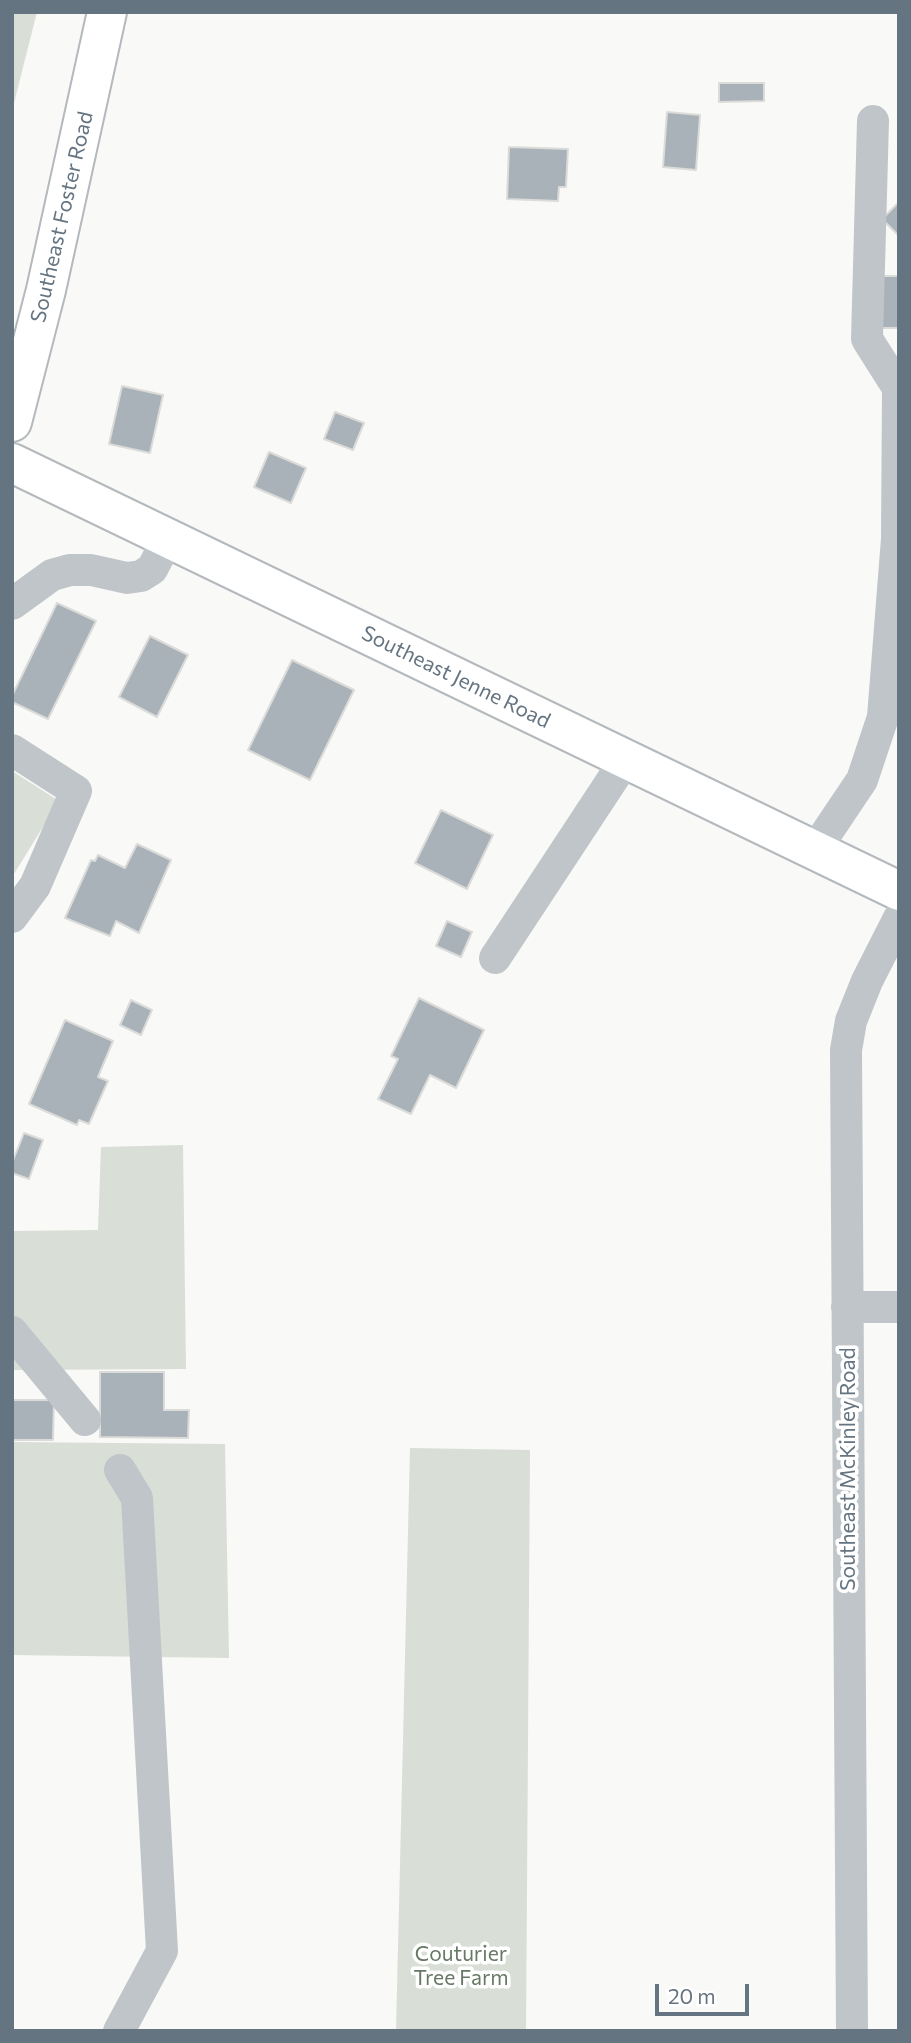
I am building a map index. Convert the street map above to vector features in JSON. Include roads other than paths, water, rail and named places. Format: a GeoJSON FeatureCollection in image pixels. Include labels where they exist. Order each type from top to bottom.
{"type":"FeatureCollection","features":[{"type":"Feature","properties":{"kind":"main road","name":"Southeast Foster Road"},"geometry":{"type":"LineString","coordinates":[[12,422],[37,328],[107,12]]}},
{"type":"Feature","properties":{"kind":"main road","name":"Southeast Jenne Road"},"geometry":{"type":"LineString","coordinates":[[12,463],[899,891]]}},
{"type":"Feature","properties":{"kind":"street"},"geometry":{"type":"LineString","coordinates":[[815,850],[862,780],[883,717],[898,539],[898,388],[867,339],[873,121]]}},
{"type":"Feature","properties":{"kind":"street"},"geometry":{"type":"LineString","coordinates":[[12,604],[52,575],[70,570],[91,570],[127,578],[141,576],[152,569],[168,538]]}},
{"type":"Feature","properties":{"kind":"street"},"geometry":{"type":"LineString","coordinates":[[12,750],[76,791],[34,886],[12,917]]}},
{"type":"Feature","properties":{"kind":"street"},"geometry":{"type":"LineString","coordinates":[[495,958],[626,759]]}},
{"type":"Feature","properties":{"kind":"street","name":"Southeast McKinley Road"},"geometry":{"type":"LineString","coordinates":[[852,2031],[846,1050],[851,1021],[867,981],[899,918]]}},
{"type":"Feature","properties":{"kind":"street"},"geometry":{"type":"LineString","coordinates":[[847,1307],[899,1307]]}},
{"type":"Feature","properties":{"kind":"street"},"geometry":{"type":"LineString","coordinates":[[12,1332],[85,1420]]}},
{"type":"Feature","properties":{"kind":"street"},"geometry":{"type":"LineString","coordinates":[[119,2031],[162,1951],[137,1498],[120,1470]]}},
{"type":"Feature","properties":{"kind":"park label","name":"Couturier Tree Farm"},"geometry":{"type":"Point","coordinates":[461,1966]}}]}
